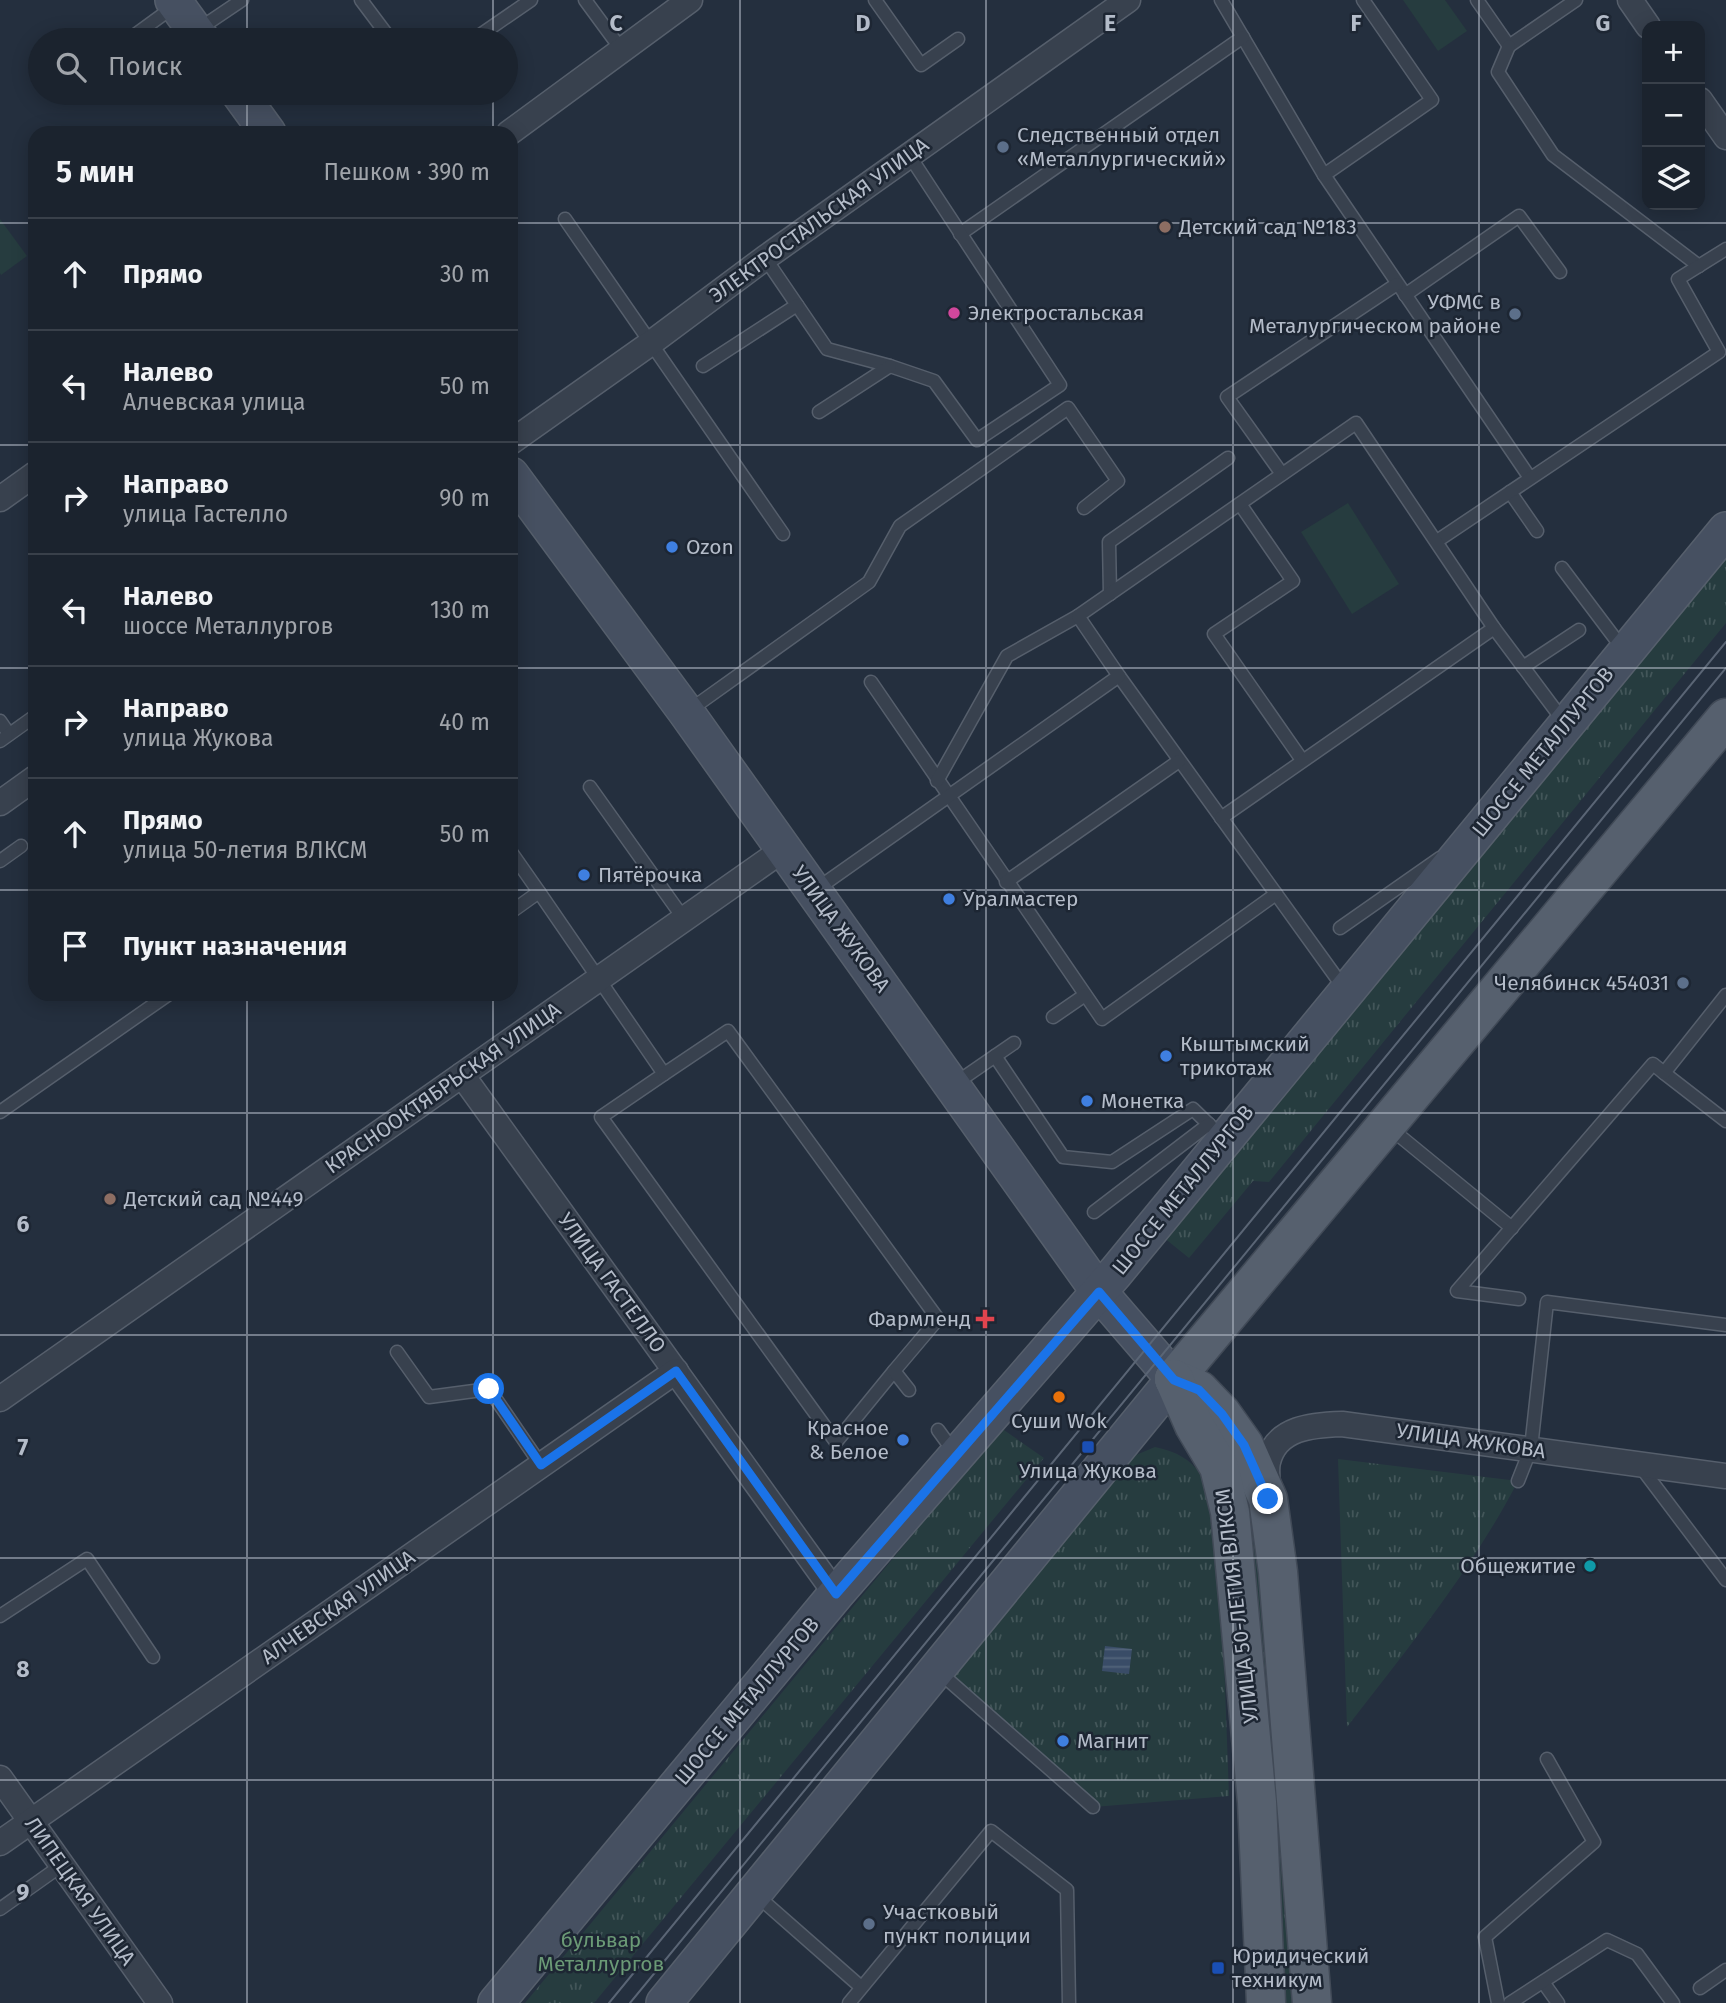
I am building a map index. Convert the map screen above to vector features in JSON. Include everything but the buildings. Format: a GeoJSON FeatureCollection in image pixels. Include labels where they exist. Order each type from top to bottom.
{"type":"FeatureCollection","features":[{"type":"Feature","properties":{"kind":"main road"},"geometry":{"type":"LineString","coordinates":[[248,105],[263,126]]}},
{"type":"Feature","properties":{"kind":"main road","name":"УЛИЦА ЖУКОВА"},"geometry":{"type":"LineString","coordinates":[[518,484],[687,712],[1099,1292],[1174,1380]]}},
{"type":"Feature","properties":{"kind":"main road","name":"ШОССЕ МЕТАЛЛУРГОВ"},"geometry":{"type":"LineString","coordinates":[[496,2003],[836,1594],[947,1443],[1099,1292],[1217,1132],[1346,992],[1726,530]]}},
{"type":"Feature","properties":{"kind":"main road"},"geometry":{"type":"LineString","coordinates":[[664,2003],[1174,1380],[1726,718]]}},
{"type":"Feature","properties":{"kind":"main road","name":"УЛИЦА 50-ЛЕТИЯ ВЛКСМ"},"geometry":{"type":"LineString","coordinates":[[1174,1380],[1199,1390],[1222,1414],[1244,1445],[1268,1499],[1278,1572],[1312,2003]]}},
{"type":"Feature","properties":{"kind":"main road","name":"УЛИЦА 50-ЛЕТИЯ ВЛКСМ"},"geometry":{"type":"LineString","coordinates":[[1174,1380],[1194,1425],[1219,1467],[1230,1512],[1258,1802],[1266,2003]]}},
{"type":"Feature","properties":{"kind":"street","name":"ЭЛЕКТРОСТАЛЬСКАЯ УЛИЦА"},"geometry":{"type":"LineString","coordinates":[[518,437],[1128,0]]}},
{"type":"Feature","properties":{"kind":"street"},"geometry":{"type":"LineString","coordinates":[[1632,1],[1645,21]]}},
{"type":"Feature","properties":{"kind":"street"},"geometry":{"type":"LineString","coordinates":[[518,126],[678,3]]}},
{"type":"Feature","properties":{"kind":"street"},"geometry":{"type":"LineString","coordinates":[[1705,107],[1726,138]]}},
{"type":"Feature","properties":{"kind":"street"},"geometry":{"type":"LineString","coordinates":[[0,499],[28,479]]}},
{"type":"Feature","properties":{"kind":"street"},"geometry":{"type":"LineString","coordinates":[[2,796],[28,782]]}},
{"type":"Feature","properties":{"kind":"street","name":"КРАСНООКТЯБРЬСКАЯ УЛИЦА"},"geometry":{"type":"LineString","coordinates":[[0,1399],[784,849]]}},
{"type":"Feature","properties":{"kind":"street","name":"УЛИЦА ГАСТЕЛЛО"},"geometry":{"type":"LineString","coordinates":[[462,1075],[836,1594]]}},
{"type":"Feature","properties":{"kind":"street","name":"АЛЧЕВСКАЯ УЛИЦА"},"geometry":{"type":"LineString","coordinates":[[0,1843],[676,1371]]}},
{"type":"Feature","properties":{"kind":"street","name":"УЛИЦА ЖУКОВА"},"geometry":{"type":"LineString","coordinates":[[1268,1499],[1268,1462],[1275,1446],[1288,1433],[1309,1425],[1342,1424],[1726,1476]]}},
{"type":"Feature","properties":{"kind":"street","name":"ЛИПЕЦКАЯ УЛИЦА"},"geometry":{"type":"LineString","coordinates":[[0,1778],[160,2003]]}},
{"type":"Feature","properties":{"kind":"lane"},"geometry":{"type":"LineString","coordinates":[[162,28],[242,0]]}},
{"type":"Feature","properties":{"kind":"lane"},"geometry":{"type":"LineString","coordinates":[[361,0],[382,28]]}},
{"type":"Feature","properties":{"kind":"lane"},"geometry":{"type":"LineString","coordinates":[[490,28],[531,0]]}},
{"type":"Feature","properties":{"kind":"lane"},"geometry":{"type":"LineString","coordinates":[[585,0],[621,49]]}},
{"type":"Feature","properties":{"kind":"lane"},"geometry":{"type":"LineString","coordinates":[[875,0],[921,65],[958,39]]}},
{"type":"Feature","properties":{"kind":"lane"},"geometry":{"type":"LineString","coordinates":[[1221,0],[1324,175],[1530,478]]}},
{"type":"Feature","properties":{"kind":"lane"},"geometry":{"type":"LineString","coordinates":[[1324,175],[1432,100],[1363,0]]}},
{"type":"Feature","properties":{"kind":"lane"},"geometry":{"type":"LineString","coordinates":[[1477,0],[1509,46]]}},
{"type":"Feature","properties":{"kind":"lane"},"geometry":{"type":"LineString","coordinates":[[1576,0],[1509,46],[1498,72],[1553,155],[1699,266]]}},
{"type":"Feature","properties":{"kind":"lane"},"geometry":{"type":"LineString","coordinates":[[960,234],[1243,37]]}},
{"type":"Feature","properties":{"kind":"lane"},"geometry":{"type":"LineString","coordinates":[[765,258],[827,349],[934,381],[977,440],[1060,385],[909,155]]}},
{"type":"Feature","properties":{"kind":"lane"},"geometry":{"type":"LineString","coordinates":[[1282,474],[1227,397],[1519,216],[1560,272]]}},
{"type":"Feature","properties":{"kind":"lane"},"geometry":{"type":"LineString","coordinates":[[565,219],[783,534]]}},
{"type":"Feature","properties":{"kind":"lane"},"geometry":{"type":"LineString","coordinates":[[1437,541],[1719,352],[1678,279],[1726,249]]}},
{"type":"Feature","properties":{"kind":"lane"},"geometry":{"type":"LineString","coordinates":[[703,366],[797,305]]}},
{"type":"Feature","properties":{"kind":"lane"},"geometry":{"type":"LineString","coordinates":[[819,412],[890,366]]}},
{"type":"Feature","properties":{"kind":"lane"},"geometry":{"type":"LineString","coordinates":[[687,712],[869,582],[900,526],[1068,408],[1118,481],[1084,508]]}},
{"type":"Feature","properties":{"kind":"lane"},"geometry":{"type":"LineString","coordinates":[[937,781],[1007,656],[1078,616],[1356,423],[1494,628],[1566,725]]}},
{"type":"Feature","properties":{"kind":"lane"},"geometry":{"type":"LineString","coordinates":[[1110,594],[1109,542],[1228,458]]}},
{"type":"Feature","properties":{"kind":"lane"},"geometry":{"type":"LineString","coordinates":[[1510,492],[1537,531]]}},
{"type":"Feature","properties":{"kind":"lane"},"geometry":{"type":"LineString","coordinates":[[1240,504],[1293,581],[1214,634],[1302,760]]}},
{"type":"Feature","properties":{"kind":"lane"},"geometry":{"type":"LineString","coordinates":[[1562,568],[1626,652]]}},
{"type":"Feature","properties":{"kind":"lane"},"geometry":{"type":"LineString","coordinates":[[1078,616],[1346,992]]}},
{"type":"Feature","properties":{"kind":"lane"},"geometry":{"type":"LineString","coordinates":[[1221,818],[1494,628]]}},
{"type":"Feature","properties":{"kind":"lane"},"geometry":{"type":"LineString","coordinates":[[1523,667],[1579,630]]}},
{"type":"Feature","properties":{"kind":"lane"},"geometry":{"type":"LineString","coordinates":[[814,891],[1119,676]]}},
{"type":"Feature","properties":{"kind":"lane"},"geometry":{"type":"LineString","coordinates":[[871,682],[1101,1019],[1276,894]]}},
{"type":"Feature","properties":{"kind":"lane"},"geometry":{"type":"LineString","coordinates":[[0,721],[5,738],[28,721]]}},
{"type":"Feature","properties":{"kind":"lane"},"geometry":{"type":"LineString","coordinates":[[1006,882],[1179,761]]}},
{"type":"Feature","properties":{"kind":"lane"},"geometry":{"type":"LineString","coordinates":[[590,787],[684,919]]}},
{"type":"Feature","properties":{"kind":"lane"},"geometry":{"type":"LineString","coordinates":[[1340,928],[1479,830]]}},
{"type":"Feature","properties":{"kind":"lane"},"geometry":{"type":"LineString","coordinates":[[0,861],[21,846]]}},
{"type":"Feature","properties":{"kind":"lane"},"geometry":{"type":"LineString","coordinates":[[518,862],[664,1074]]}},
{"type":"Feature","properties":{"kind":"lane"},"geometry":{"type":"LineString","coordinates":[[518,907],[539,892]]}},
{"type":"Feature","properties":{"kind":"lane"},"geometry":{"type":"LineString","coordinates":[[1053,1017],[1085,995]]}},
{"type":"Feature","properties":{"kind":"lane"},"geometry":{"type":"LineString","coordinates":[[1664,1073],[1726,995]]}},
{"type":"Feature","properties":{"kind":"lane"},"geometry":{"type":"LineString","coordinates":[[0,1112],[159,1001]]}},
{"type":"Feature","properties":{"kind":"lane"},"geometry":{"type":"LineString","coordinates":[[728,1031],[938,1318],[894,1371],[836,1442],[601,1117],[728,1031]]}},
{"type":"Feature","properties":{"kind":"lane"},"geometry":{"type":"LineString","coordinates":[[952,1085],[1014,1043]]}},
{"type":"Feature","properties":{"kind":"lane"},"geometry":{"type":"LineString","coordinates":[[995,1056],[1063,1157],[1112,1162],[1193,1109],[1217,1132],[1094,1212]]}},
{"type":"Feature","properties":{"kind":"lane"},"geometry":{"type":"LineString","coordinates":[[1519,1299],[1457,1291],[1653,1064],[1726,1121]]}},
{"type":"Feature","properties":{"kind":"lane"},"geometry":{"type":"LineString","coordinates":[[1386,1125],[1512,1227]]}},
{"type":"Feature","properties":{"kind":"lane"},"geometry":{"type":"LineString","coordinates":[[1518,1481],[1531,1448],[1547,1302],[1726,1325]]}},
{"type":"Feature","properties":{"kind":"lane"},"geometry":{"type":"LineString","coordinates":[[397,1353],[429,1397],[489,1389],[541,1465]]}},
{"type":"Feature","properties":{"kind":"lane"},"geometry":{"type":"LineString","coordinates":[[894,1371],[909,1390]]}},
{"type":"Feature","properties":{"kind":"lane"},"geometry":{"type":"LineString","coordinates":[[1640,1465],[1726,1580]]}},
{"type":"Feature","properties":{"kind":"lane"},"geometry":{"type":"LineString","coordinates":[[0,1616],[87,1559],[153,1657]]}},
{"type":"Feature","properties":{"kind":"lane"},"geometry":{"type":"LineString","coordinates":[[937,1669],[1093,1807]]}},
{"type":"Feature","properties":{"kind":"lane"},"geometry":{"type":"LineString","coordinates":[[1498,2003],[1485,1937],[1594,1842],[1547,1759]]}},
{"type":"Feature","properties":{"kind":"lane"},"geometry":{"type":"LineString","coordinates":[[849,2003],[991,1831],[1067,1890],[1069,2003]]}},
{"type":"Feature","properties":{"kind":"lane"},"geometry":{"type":"LineString","coordinates":[[0,1909],[62,1865]]}},
{"type":"Feature","properties":{"kind":"lane"},"geometry":{"type":"LineString","coordinates":[[754,1893],[861,1987]]}},
{"type":"Feature","properties":{"kind":"lane"},"geometry":{"type":"LineString","coordinates":[[1510,2003],[1607,1940],[1637,1954],[1673,2003]]}},
{"type":"Feature","properties":{"kind":"lane"},"geometry":{"type":"LineString","coordinates":[[1700,1988],[1726,1970]]}},
{"type":"Feature","properties":{"kind":"lane"},"geometry":{"type":"LineString","coordinates":[[1543,1982],[1558,2003]]}},
{"type":"Feature","properties":{"kind":"green space"},"geometry":{"type":"Polygon","coordinates":[[[1403,0],[1445,0],[1467,31],[1438,51],[1403,0]]]}},
{"type":"Feature","properties":{"kind":"green space"},"geometry":{"type":"Polygon","coordinates":[[[0,219],[27,256],[1,275],[0,273],[0,219]]]}},
{"type":"Feature","properties":{"kind":"green space"},"geometry":{"type":"Polygon","coordinates":[[[1348,503],[1399,584],[1352,614],[1301,532],[1348,503]]]}},
{"type":"Feature","properties":{"kind":"green space"},"geometry":{"type":"Polygon","coordinates":[[[1726,539],[1726,623],[1269,1182],[1253,1181],[1189,1258],[1158,1233],[1726,539]]]}},
{"type":"Feature","properties":{"kind":"green space","name":"бульвар Металлургов"},"geometry":{"type":"Polygon","coordinates":[[[1001,1428],[1044,1458],[594,2003],[525,2003],[1001,1428]]]}},
{"type":"Feature","properties":{"kind":"green space"},"geometry":{"type":"Polygon","coordinates":[[[1155,1447],[1170,1451],[1192,1464],[1205,1483],[1219,1521],[1229,1796],[1093,1807],[945,1676],[1113,1470],[1136,1455],[1155,1447]]]}},
{"type":"Feature","properties":{"kind":"green space"},"geometry":{"type":"Polygon","coordinates":[[[1338,1459],[1518,1481],[1460,1577],[1347,1727],[1338,1459]]]}},
{"type":"Feature","properties":{"kind":"green space"},"geometry":{"type":"Polygon","coordinates":[[[1248,1497],[1258,1498],[1293,2003],[1283,2003],[1280,1884],[1248,1497]]]}},
{"type":"Feature","properties":{"kind":"water"},"geometry":{"type":"Polygon","coordinates":[[[1105,1646],[1132,1649],[1129,1674],[1102,1671],[1105,1646]]]}},
{"type":"Feature","properties":{"kind":"tram line"},"geometry":{"type":"LineString","coordinates":[[609,2003],[1726,642]]}},
{"type":"Feature","properties":{"kind":"tram line"},"geometry":{"type":"LineString","coordinates":[[630,2003],[1726,668]]}},
{"type":"Feature","properties":{"kind":"place","name":"Следственный отдел «Металлургический»"},"geometry":{"type":"Point","coordinates":[1003,147]}},
{"type":"Feature","properties":{"kind":"place","name":"Детский сад №183"},"geometry":{"type":"Point","coordinates":[1165,227]}},
{"type":"Feature","properties":{"kind":"place","name":"Электростальская"},"geometry":{"type":"Point","coordinates":[954,313]}},
{"type":"Feature","properties":{"kind":"place","name":"УФМС в Металургическом районе"},"geometry":{"type":"Point","coordinates":[1515,314]}},
{"type":"Feature","properties":{"kind":"place","name":"Ozon"},"geometry":{"type":"Point","coordinates":[672,547]}},
{"type":"Feature","properties":{"kind":"place","name":"Пятёрочка"},"geometry":{"type":"Point","coordinates":[584,875]}},
{"type":"Feature","properties":{"kind":"place","name":"Уралмастер"},"geometry":{"type":"Point","coordinates":[949,899]}},
{"type":"Feature","properties":{"kind":"place","name":"Челябинск 454031"},"geometry":{"type":"Point","coordinates":[1683,983]}},
{"type":"Feature","properties":{"kind":"place","name":"Кыштымский трикотаж"},"geometry":{"type":"Point","coordinates":[1166,1056]}},
{"type":"Feature","properties":{"kind":"place","name":"Монетка"},"geometry":{"type":"Point","coordinates":[1087,1101]}},
{"type":"Feature","properties":{"kind":"place","name":"Детский сад №449"},"geometry":{"type":"Point","coordinates":[110,1199]}},
{"type":"Feature","properties":{"kind":"place","name":"Фармленд"},"geometry":{"type":"Point","coordinates":[985,1319]}},
{"type":"Feature","properties":{"kind":"place","name":"Суши Wok"},"geometry":{"type":"Point","coordinates":[1059,1397]}},
{"type":"Feature","properties":{"kind":"place","name":"Красное & Белое"},"geometry":{"type":"Point","coordinates":[903,1440]}},
{"type":"Feature","properties":{"kind":"place","name":"Улица Жукова"},"geometry":{"type":"Point","coordinates":[1088,1447]}},
{"type":"Feature","properties":{"kind":"place","name":"Общежитие"},"geometry":{"type":"Point","coordinates":[1590,1566]}},
{"type":"Feature","properties":{"kind":"place","name":"Магнит"},"geometry":{"type":"Point","coordinates":[1063,1741]}},
{"type":"Feature","properties":{"kind":"place","name":"Участковый пункт полиции"},"geometry":{"type":"Point","coordinates":[869,1924]}},
{"type":"Feature","properties":{"kind":"place","name":"Юридический техникум"},"geometry":{"type":"Point","coordinates":[1218,1968]}},
{"type":"Feature","properties":{"kind":"route"},"geometry":{"type":"LineString","coordinates":[[489,1389],[541,1465],[676,1371],[836,1594],[1099,1292],[1174,1380],[1199,1390],[1222,1414],[1244,1445],[1268,1499]]}}]}
